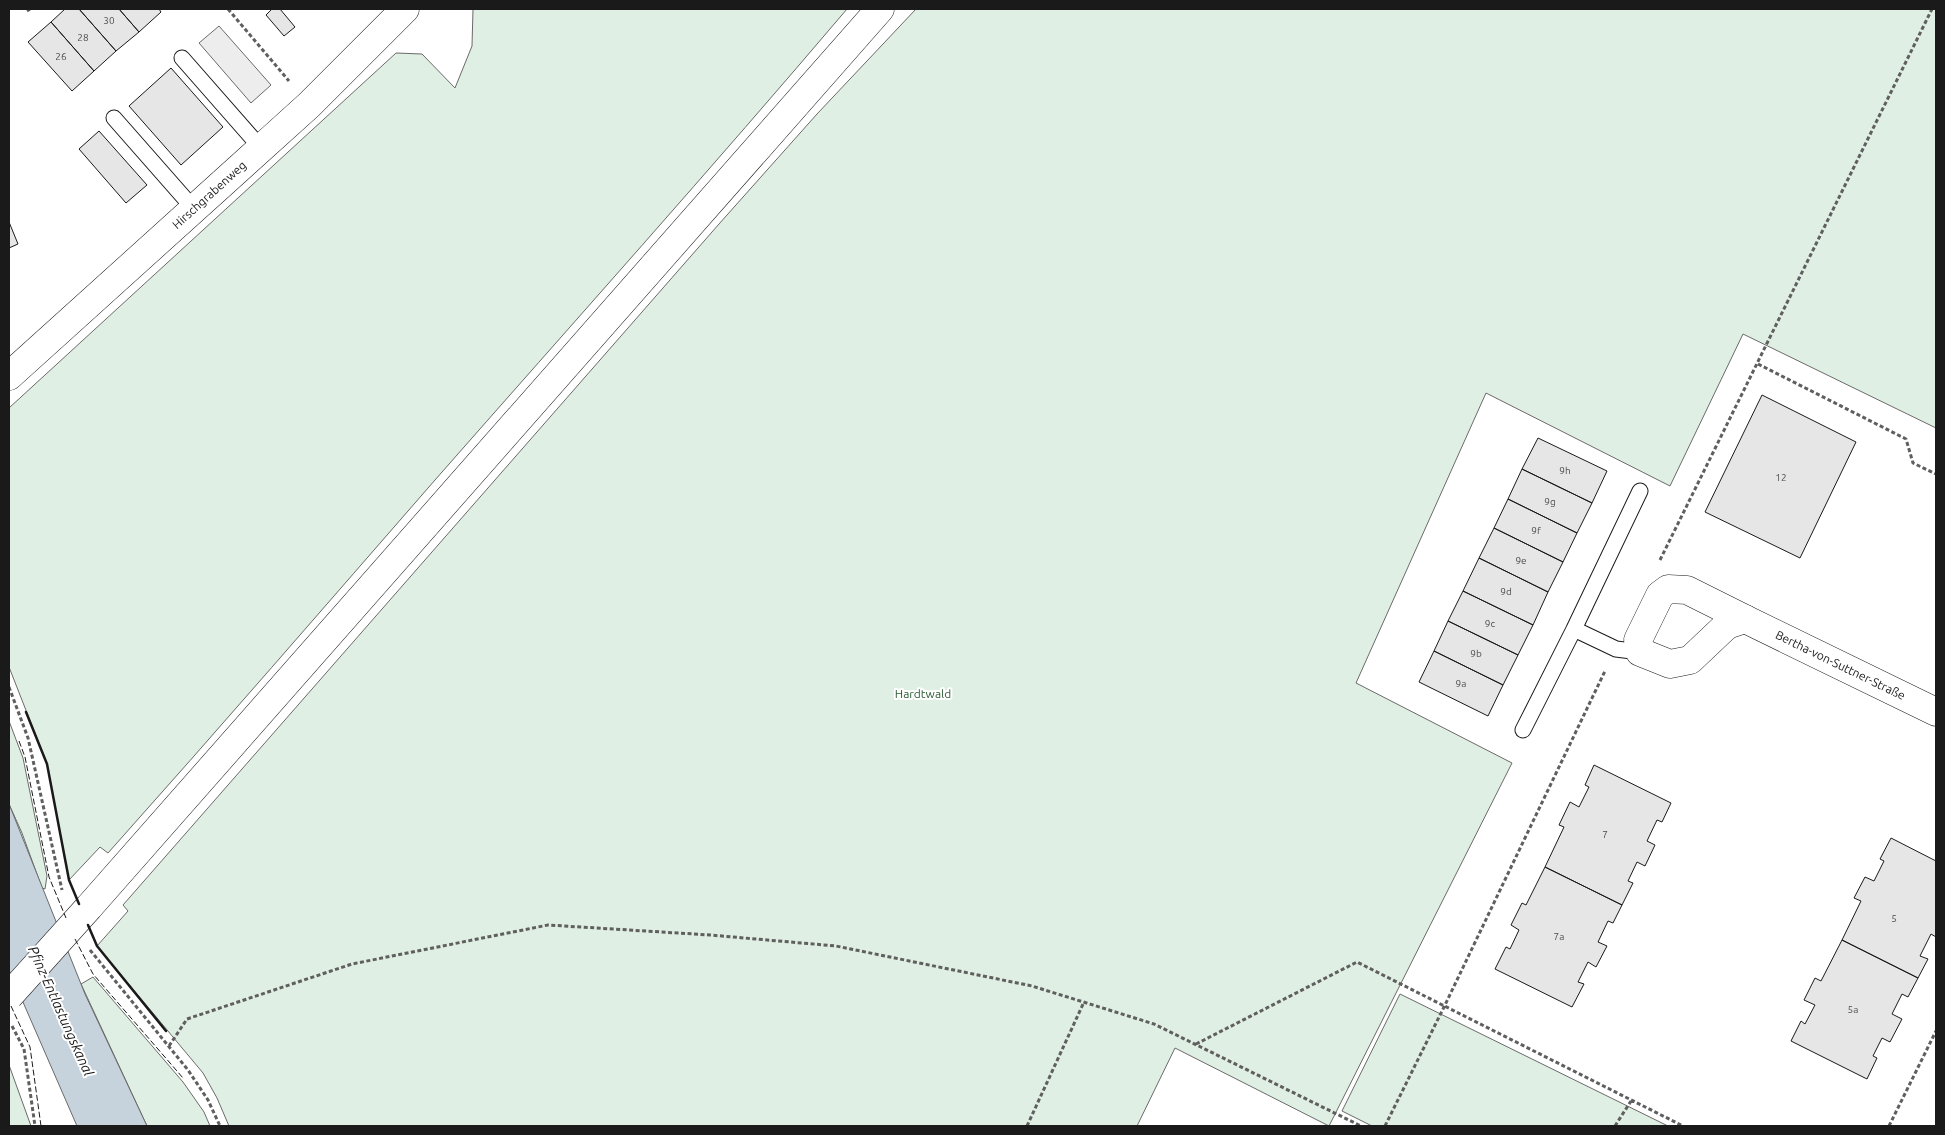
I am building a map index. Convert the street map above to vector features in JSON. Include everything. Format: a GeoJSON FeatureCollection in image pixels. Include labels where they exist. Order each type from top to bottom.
{"type":"FeatureCollection","features":[{"type":"Feature","properties":{"kind":"main road","name":"Hirschgrabenweg"},"geometry":{"type":"LineString","coordinates":[[9,376],[309,105],[405,9]]}},
{"type":"Feature","properties":{"kind":"main road"},"geometry":{"type":"LineString","coordinates":[[9,996],[90,907],[880,10]]}},
{"type":"Feature","properties":{"kind":"main road","name":"Bertha-von-Suttner-Straße"},"geometry":{"type":"LineString","coordinates":[[1628,650],[1638,640],[1660,595],[1668,588],[1687,590],[1936,712]]}},
{"type":"Feature","properties":{"kind":"main road"},"geometry":{"type":"LineString","coordinates":[[1628,650],[1670,664],[1690,660],[1727,625],[1745,619]]}},
{"type":"Feature","properties":{"kind":"lane"},"geometry":{"type":"LineString","coordinates":[[182,58],[261,148]]}},
{"type":"Feature","properties":{"kind":"lane"},"geometry":{"type":"LineString","coordinates":[[114,118],[194,209]]}},
{"type":"Feature","properties":{"kind":"lane"},"geometry":{"type":"LineString","coordinates":[[1523,730],[1640,491]]}},
{"type":"Feature","properties":{"kind":"lane"},"geometry":{"type":"LineString","coordinates":[[1574,629],[1628,650]]}},
{"type":"Feature","properties":{"kind":"path"},"geometry":{"type":"LineString","coordinates":[[228,9],[309,105]]}},
{"type":"Feature","properties":{"kind":"path"},"geometry":{"type":"LineString","coordinates":[[1660,561],[1932,9]]}},
{"type":"Feature","properties":{"kind":"path"},"geometry":{"type":"LineString","coordinates":[[1758,364],[1906,439],[1913,463],[1936,474]]}},
{"type":"Feature","properties":{"kind":"path"},"geometry":{"type":"LineString","coordinates":[[1385,1126],[1445,1005],[1628,650]]}},
{"type":"Feature","properties":{"kind":"path"},"geometry":{"type":"LineString","coordinates":[[9,688],[28,738]]}},
{"type":"Feature","properties":{"kind":"path"},"geometry":{"type":"LineString","coordinates":[[169,1046],[188,1019],[352,964],[548,925],[710,935],[836,946],[1032,986],[1154,1024],[1361,1126]]}},
{"type":"Feature","properties":{"kind":"path"},"geometry":{"type":"LineString","coordinates":[[1196,1044],[1357,962],[1683,1126]]}},
{"type":"Feature","properties":{"kind":"path"},"geometry":{"type":"LineString","coordinates":[[1027,1126],[1084,1002]]}},
{"type":"Feature","properties":{"kind":"path"},"geometry":{"type":"LineString","coordinates":[[9,1020],[24,1049],[35,1126]]}},
{"type":"Feature","properties":{"kind":"path"},"geometry":{"type":"LineString","coordinates":[[1889,1126],[1936,1032]]}},
{"type":"Feature","properties":{"kind":"path"},"geometry":{"type":"LineString","coordinates":[[188,1070],[208,1100],[220,1126]]}},
{"type":"Feature","properties":{"kind":"path"},"geometry":{"type":"LineString","coordinates":[[1615,1126],[1631,1101]]}},
{"type":"Feature","properties":{"kind":"green space"},"geometry":{"type":"Polygon","coordinates":[[[473,9],[847,9],[694,187],[108,853],[100,847],[69,880],[47,764],[9,667],[9,408],[396,53],[422,54],[455,88],[472,46],[473,9]]]}},
{"type":"Feature","properties":{"kind":"green space","name":"Hardtwald"},"geometry":{"type":"Polygon","coordinates":[[[916,9],[1936,9],[1936,428],[1743,334],[1670,486],[1486,393],[1356,683],[1512,763],[1329,1126],[1175,1048],[1137,1126],[229,1126],[217,1098],[203,1073],[97,946],[128,911],[123,905],[719,224],[817,114],[916,9]]]}},
{"type":"Feature","properties":{"kind":"green space"},"geometry":{"type":"Polygon","coordinates":[[[9,721],[23,758],[47,876],[45,889],[42,888],[9,804],[9,721]]]}},
{"type":"Feature","properties":{"kind":"green space"},"geometry":{"type":"Polygon","coordinates":[[[93,977],[183,1082],[204,1112],[210,1126],[147,1126],[81,984],[93,977]]]}},
{"type":"Feature","properties":{"kind":"green space"},"geometry":{"type":"Polygon","coordinates":[[[1400,994],[1668,1126],[1372,1126],[1342,1111],[1400,994]]]}},
{"type":"Feature","properties":{"kind":"green space"},"geometry":{"type":"Polygon","coordinates":[[[9,1065],[31,1126],[9,1126],[9,1065]]]}},
{"type":"Feature","properties":{"kind":"shaded area"},"geometry":{"type":"Polygon","coordinates":[[[219,26],[271,85],[251,103],[199,43],[219,26]]]}},
{"type":"Feature","properties":{"kind":"water","name":"Pfinz-Entlastungskanal"},"geometry":{"type":"Polygon","coordinates":[[[9,804],[85,994],[147,1126],[77,1126],[9,970],[9,804]]]}},
{"type":"Feature","properties":{"kind":"building"},"geometry":{"type":"Polygon","coordinates":[[[65,9],[79,9],[116,51],[94,71],[51,22],[65,9]]]}},
{"type":"Feature","properties":{"kind":"building"},"geometry":{"type":"Polygon","coordinates":[[[79,9],[119,9],[139,32],[116,51],[79,9]]]}},
{"type":"Feature","properties":{"kind":"building"},"geometry":{"type":"Polygon","coordinates":[[[119,9],[159,9],[161,12],[139,32],[119,9]]]}},
{"type":"Feature","properties":{"kind":"building"},"geometry":{"type":"Polygon","coordinates":[[[272,9],[280,9],[295,27],[284,36],[266,15],[272,9]]]}},
{"type":"Feature","properties":{"kind":"building"},"geometry":{"type":"Polygon","coordinates":[[[51,22],[94,71],[72,91],[28,42],[51,22]]]}},
{"type":"Feature","properties":{"kind":"building"},"geometry":{"type":"Polygon","coordinates":[[[171,68],[223,127],[181,165],[129,106],[171,68]]]}},
{"type":"Feature","properties":{"kind":"building"},"geometry":{"type":"Polygon","coordinates":[[[99,131],[147,185],[126,203],[79,149],[99,131]]]}},
{"type":"Feature","properties":{"kind":"building"},"geometry":{"type":"Polygon","coordinates":[[[9,222],[18,244],[9,248],[9,222]]]}},
{"type":"Feature","properties":{"kind":"building"},"geometry":{"type":"Polygon","coordinates":[[[1762,395],[1856,442],[1800,558],[1705,512],[1762,395]]]}},
{"type":"Feature","properties":{"kind":"building"},"geometry":{"type":"Polygon","coordinates":[[[1538,438],[1607,471],[1592,503],[1522,469],[1538,438]]]}},
{"type":"Feature","properties":{"kind":"building"},"geometry":{"type":"Polygon","coordinates":[[[1522,469],[1592,503],[1577,533],[1508,499],[1522,469]]]}},
{"type":"Feature","properties":{"kind":"building"},"geometry":{"type":"Polygon","coordinates":[[[1508,499],[1577,533],[1563,562],[1494,528],[1508,499]]]}},
{"type":"Feature","properties":{"kind":"building"},"geometry":{"type":"Polygon","coordinates":[[[1494,528],[1563,562],[1548,592],[1479,558],[1494,528]]]}},
{"type":"Feature","properties":{"kind":"building"},"geometry":{"type":"Polygon","coordinates":[[[1479,558],[1548,592],[1533,625],[1463,591],[1479,558]]]}},
{"type":"Feature","properties":{"kind":"building"},"geometry":{"type":"Polygon","coordinates":[[[1463,591],[1533,625],[1518,655],[1448,621],[1463,591]]]}},
{"type":"Feature","properties":{"kind":"building"},"geometry":{"type":"Polygon","coordinates":[[[1448,621],[1518,655],[1503,685],[1434,651],[1448,621]]]}},
{"type":"Feature","properties":{"kind":"building"},"geometry":{"type":"Polygon","coordinates":[[[1434,651],[1503,685],[1488,716],[1419,682],[1434,651]]]}},
{"type":"Feature","properties":{"kind":"building"},"geometry":{"type":"Polygon","coordinates":[[[1594,765],[1671,803],[1662,822],[1657,820],[1647,841],[1655,845],[1645,866],[1637,862],[1628,881],[1633,883],[1622,905],[1545,867],[1564,827],[1559,825],[1570,802],[1579,807],[1589,787],[1585,785],[1594,765]]]}},
{"type":"Feature","properties":{"kind":"building"},"geometry":{"type":"Polygon","coordinates":[[[1891,838],[1936,861],[1936,937],[1931,934],[1920,956],[1928,959],[1918,978],[1842,940],[1861,901],[1854,898],[1865,877],[1874,881],[1884,861],[1880,859],[1891,838]]]}},
{"type":"Feature","properties":{"kind":"building"},"geometry":{"type":"Polygon","coordinates":[[[1545,867],[1622,905],[1613,923],[1608,921],[1598,942],[1607,946],[1596,967],[1588,962],[1578,982],[1584,984],[1572,1007],[1495,969],[1506,947],[1510,949],[1519,930],[1511,925],[1522,903],[1526,905],[1545,867]]]}},
{"type":"Feature","properties":{"kind":"building"},"geometry":{"type":"Polygon","coordinates":[[[1842,940],[1918,978],[1908,997],[1902,994],[1892,1014],[1902,1019],[1890,1042],[1882,1038],[1873,1056],[1877,1058],[1867,1079],[1791,1041],[1801,1021],[1805,1024],[1815,1005],[1804,1000],[1815,978],[1821,981],[1842,940]]]}},
{"type":"Feature","properties":{"kind":"fence"},"geometry":{"type":"LineString","coordinates":[[19,741],[25,757],[49,877],[66,918]]}},
{"type":"Feature","properties":{"kind":"fence"},"geometry":{"type":"LineString","coordinates":[[75,939],[93,974],[183,1078]]}},
{"type":"Feature","properties":{"kind":"fence"},"geometry":{"type":"LineString","coordinates":[[11,1006],[30,1047],[41,1126]]}},
{"type":"Feature","properties":{"kind":"wall"},"geometry":{"type":"LineString","coordinates":[[26,712],[47,764],[69,880],[79,904]]}},
{"type":"Feature","properties":{"kind":"wall"},"geometry":{"type":"LineString","coordinates":[[88,925],[97,946],[166,1031]]}}]}
